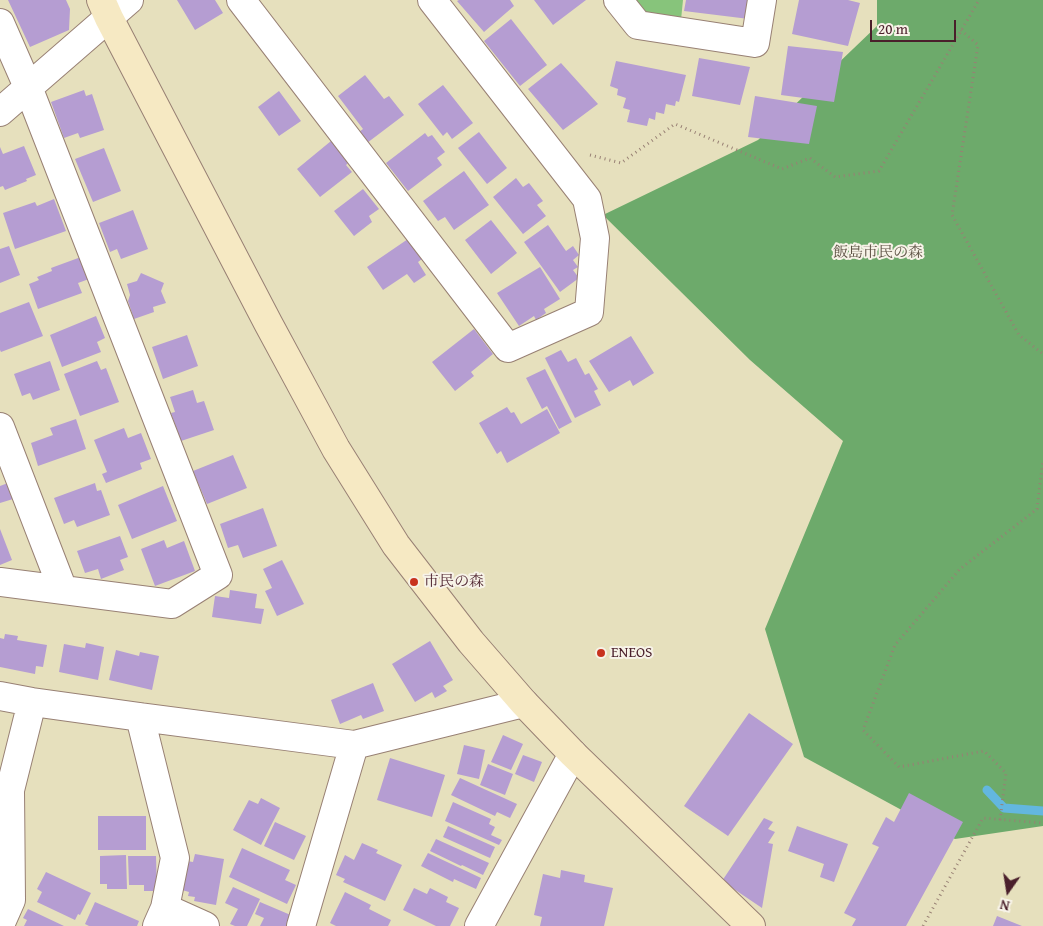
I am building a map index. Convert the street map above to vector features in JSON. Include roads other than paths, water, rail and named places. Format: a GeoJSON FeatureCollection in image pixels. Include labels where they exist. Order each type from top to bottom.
{"type":"FeatureCollection","features":[{"type":"Feature","properties":{"kind":"street"},"geometry":{"type":"LineString","coordinates":[[0,112],[28,87],[105,9],[130,0]]}},
{"type":"Feature","properties":{"kind":"street"},"geometry":{"type":"LineString","coordinates":[[241,0],[508,348],[589,312],[595,238],[587,199],[432,0]]}},
{"type":"Feature","properties":{"kind":"street"},"geometry":{"type":"LineString","coordinates":[[618,0],[638,25],[755,42],[762,0]]}},
{"type":"Feature","properties":{"kind":"street"},"geometry":{"type":"LineString","coordinates":[[105,9],[336,449],[396,545],[471,642],[524,702],[573,754],[751,926]]}},
{"type":"Feature","properties":{"kind":"street"},"geometry":{"type":"LineString","coordinates":[[0,23],[28,87],[218,575],[172,604],[0,582]]}},
{"type":"Feature","properties":{"kind":"street"},"geometry":{"type":"LineString","coordinates":[[0,427],[63,590]]}},
{"type":"Feature","properties":{"kind":"street"},"geometry":{"type":"LineString","coordinates":[[0,696],[140,717],[354,745],[524,702]]}},
{"type":"Feature","properties":{"kind":"street"},"geometry":{"type":"LineString","coordinates":[[0,925],[11,900],[10,790],[32,702]]}},
{"type":"Feature","properties":{"kind":"street"},"geometry":{"type":"LineString","coordinates":[[140,717],[175,858],[161,917],[204,926]]}},
{"type":"Feature","properties":{"kind":"street"},"geometry":{"type":"LineString","coordinates":[[301,926],[354,745]]}},
{"type":"Feature","properties":{"kind":"street"},"geometry":{"type":"LineString","coordinates":[[479,926],[573,754]]}},
{"type":"Feature","properties":{"kind":"waterway"},"geometry":{"type":"LineString","coordinates":[[987,790],[1004,808],[1043,811]]}},
{"type":"Feature","properties":{"kind":"place","name":"市民の森"},"geometry":{"type":"Point","coordinates":[414,582]}},
{"type":"Feature","properties":{"kind":"place","name":"ENEOS"},"geometry":{"type":"Point","coordinates":[601,653]}},
{"type":"Feature","properties":{"kind":"park label","name":"飯島市民の森"},"geometry":{"type":"Point","coordinates":[878,253]}}]}
